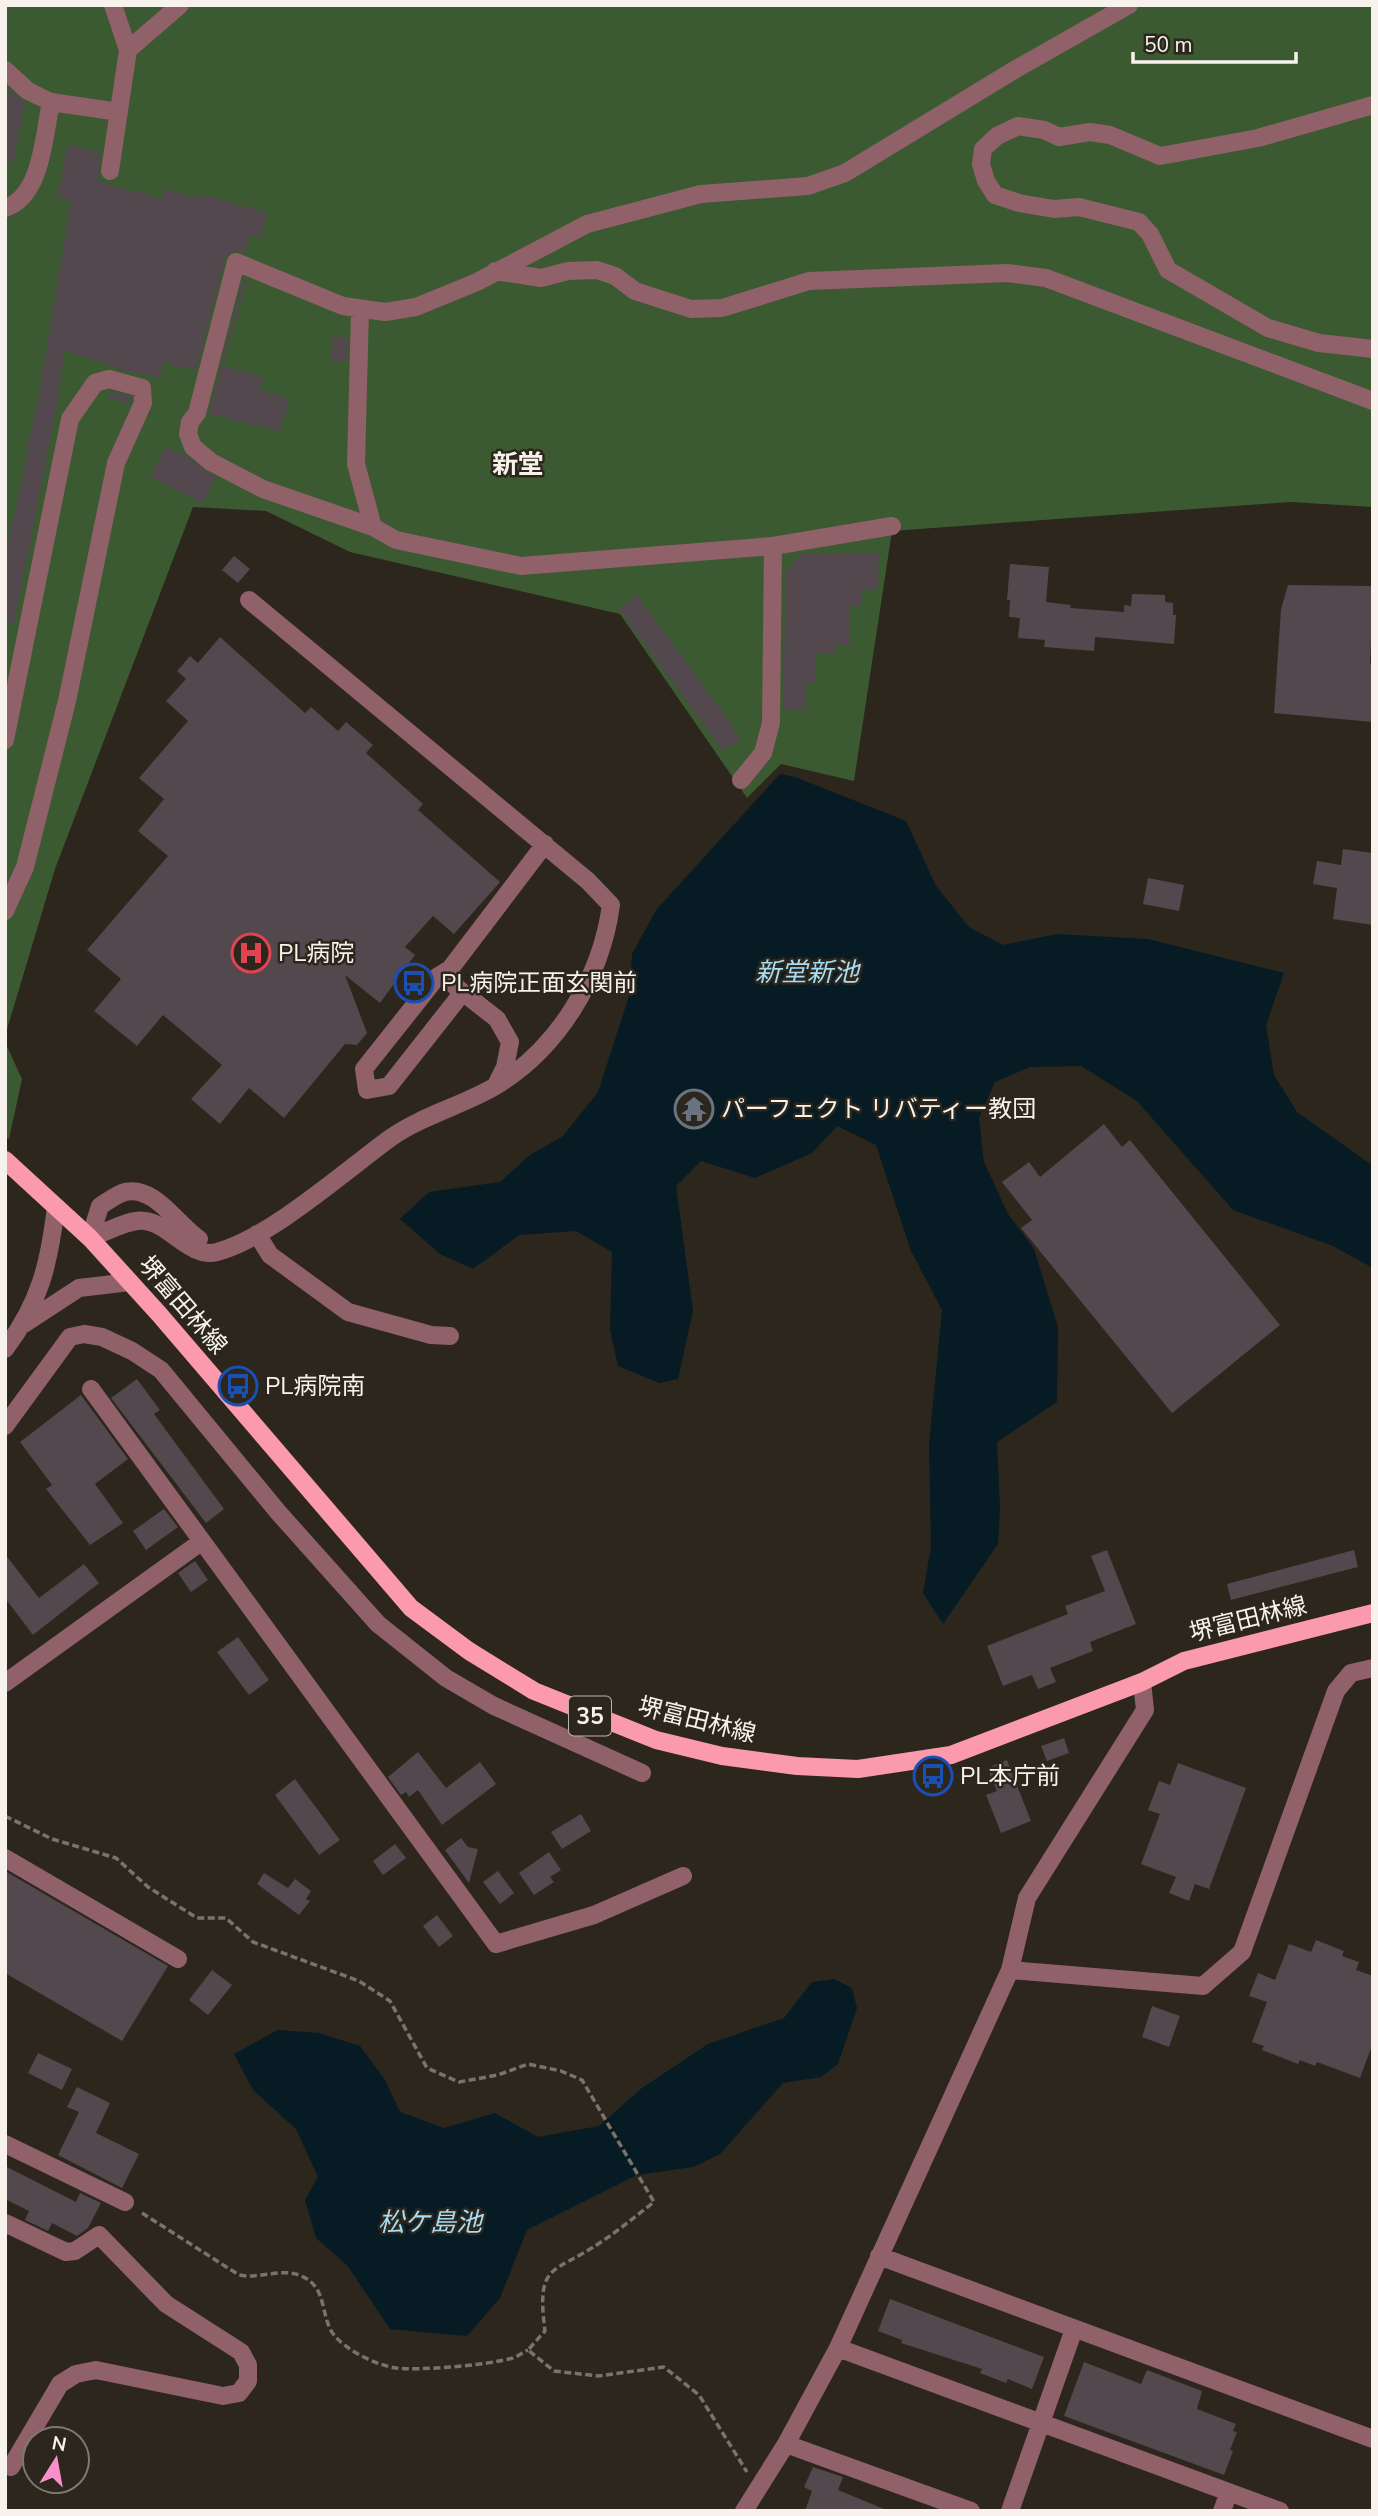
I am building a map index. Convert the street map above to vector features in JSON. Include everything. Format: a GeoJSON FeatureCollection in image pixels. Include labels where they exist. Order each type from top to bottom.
{"type":"FeatureCollection","features":[{"type":"Feature","properties":{"kind":"main road","name":"堺富田林線"},"geometry":{"type":"LineString","coordinates":[[5,1160],[90,1238],[130,1282],[411,1608],[470,1651],[534,1691],[656,1740],[722,1756],[797,1766],[858,1769],[951,1755],[1142,1682],[1184,1661],[1373,1613]]}},
{"type":"Feature","properties":{"kind":"lane"},"geometry":{"type":"LineString","coordinates":[[110,171],[128,50],[113,5]]}},
{"type":"Feature","properties":{"kind":"lane"},"geometry":{"type":"LineString","coordinates":[[128,50],[180,5]]}},
{"type":"Feature","properties":{"kind":"lane"},"geometry":{"type":"LineString","coordinates":[[892,526],[773,547],[521,566],[396,540],[373,527],[242,478],[211,462],[193,447],[188,434],[190,422],[197,413],[236,262],[360,310],[385,312],[416,307],[477,282],[601,220],[701,194],[808,186],[845,173],[1016,69],[1129,5]]}},
{"type":"Feature","properties":{"kind":"lane"},"geometry":{"type":"LineString","coordinates":[[5,70],[28,92],[51,102],[118,112]]}},
{"type":"Feature","properties":{"kind":"lane"},"geometry":{"type":"LineString","coordinates":[[5,208],[23,197],[37,172],[51,102]]}},
{"type":"Feature","properties":{"kind":"lane"},"geometry":{"type":"LineString","coordinates":[[1373,104],[1258,138],[1160,156],[1110,135],[1090,132],[1059,137],[1044,130],[1018,126],[997,136],[983,149],[981,164],[986,181],[995,195],[1019,203],[1054,209],[1079,207],[1139,222],[1150,234],[1168,270],[1268,328],[1319,344],[1373,349]]}},
{"type":"Feature","properties":{"kind":"lane"},"geometry":{"type":"LineString","coordinates":[[495,271],[541,278],[568,271],[597,270],[615,276],[635,291],[691,309],[722,308],[809,281],[1007,273],[1046,278],[1373,401]]}},
{"type":"Feature","properties":{"kind":"lane"},"geometry":{"type":"LineString","coordinates":[[360,310],[356,464],[373,527]]}},
{"type":"Feature","properties":{"kind":"lane"},"geometry":{"type":"LineString","coordinates":[[5,740],[70,419],[95,383],[109,379],[124,381],[142,388],[143,403],[116,463],[67,701],[25,867],[5,911]]}},
{"type":"Feature","properties":{"kind":"lane"},"geometry":{"type":"LineString","coordinates":[[741,780],[762,753],[771,723],[773,547]]}},
{"type":"Feature","properties":{"kind":"lane"},"geometry":{"type":"LineString","coordinates":[[90,1238],[134,1222],[146,1221],[201,1250],[214,1253],[236,1247],[398,1133],[495,1086],[529,1062],[558,1031],[593,972],[608,924],[611,905],[588,881],[249,600]]}},
{"type":"Feature","properties":{"kind":"lane"},"geometry":{"type":"LineString","coordinates":[[463,992],[389,1086],[367,1090],[364,1069],[437,977],[450,969],[545,844]]}},
{"type":"Feature","properties":{"kind":"lane"},"geometry":{"type":"LineString","coordinates":[[450,969],[451,983],[497,1019],[510,1042],[505,1067],[495,1086]]}},
{"type":"Feature","properties":{"kind":"lane"},"geometry":{"type":"LineString","coordinates":[[90,1238],[100,1206],[125,1192],[143,1193],[168,1209],[183,1228],[225,1248]]}},
{"type":"Feature","properties":{"kind":"lane"},"geometry":{"type":"LineString","coordinates":[[5,1349],[24,1324],[49,1264],[56,1208]]}},
{"type":"Feature","properties":{"kind":"lane"},"geometry":{"type":"LineString","coordinates":[[257,1234],[270,1255],[348,1312],[431,1335],[450,1336]]}},
{"type":"Feature","properties":{"kind":"lane"},"geometry":{"type":"LineString","coordinates":[[24,1324],[79,1288],[130,1282]]}},
{"type":"Feature","properties":{"kind":"lane"},"geometry":{"type":"LineString","coordinates":[[5,1426],[70,1337],[83,1334],[102,1337],[132,1351],[161,1370],[278,1512],[378,1624],[446,1678],[494,1706],[642,1773]]}},
{"type":"Feature","properties":{"kind":"lane"},"geometry":{"type":"LineString","coordinates":[[91,1389],[496,1944],[594,1915],[683,1876]]}},
{"type":"Feature","properties":{"kind":"lane"},"geometry":{"type":"LineString","coordinates":[[5,1683],[201,1542]]}},
{"type":"Feature","properties":{"kind":"lane"},"geometry":{"type":"LineString","coordinates":[[1010,1970],[1203,1986],[1242,1952],[1336,1691],[1351,1673],[1373,1668]]}},
{"type":"Feature","properties":{"kind":"lane"},"geometry":{"type":"LineString","coordinates":[[744,2511],[786,2444],[838,2348],[1010,1970],[1027,1898],[1144,1710],[1142,1682]]}},
{"type":"Feature","properties":{"kind":"lane"},"geometry":{"type":"LineString","coordinates":[[5,1858],[178,1959]]}},
{"type":"Feature","properties":{"kind":"lane"},"geometry":{"type":"LineString","coordinates":[[5,2144],[125,2202]]}},
{"type":"Feature","properties":{"kind":"lane"},"geometry":{"type":"LineString","coordinates":[[5,2223],[66,2252],[75,2251],[99,2235],[166,2304],[241,2352],[248,2365],[248,2381],[239,2393],[223,2396],[96,2370],[76,2374],[60,2384],[11,2467]]}},
{"type":"Feature","properties":{"kind":"lane"},"geometry":{"type":"LineString","coordinates":[[879,2256],[1373,2439]]}},
{"type":"Feature","properties":{"kind":"lane"},"geometry":{"type":"LineString","coordinates":[[1010,2511],[1074,2329]]}},
{"type":"Feature","properties":{"kind":"lane"},"geometry":{"type":"LineString","coordinates":[[838,2348],[1280,2511]]}},
{"type":"Feature","properties":{"kind":"lane"},"geometry":{"type":"LineString","coordinates":[[786,2444],[971,2511]]}},
{"type":"Feature","properties":{"kind":"lane"},"geometry":{"type":"LineString","coordinates":[[1222,2511],[1229,2492]]}},
{"type":"Feature","properties":{"kind":"path"},"geometry":{"type":"LineString","coordinates":[[5,1816],[52,1839],[116,1858],[148,1887],[197,1918],[226,1919],[253,1942],[359,1981],[390,2001],[427,2067],[459,2082],[498,2075],[528,2064],[561,2071],[582,2080],[654,2202],[600,2244],[554,2267],[541,2297],[545,2331],[528,2350],[511,2359],[419,2368],[396,2368],[374,2361],[344,2345],[334,2335],[321,2297],[311,2282],[287,2270],[254,2278],[239,2275],[125,2202]]}},
{"type":"Feature","properties":{"kind":"path"},"geometry":{"type":"LineString","coordinates":[[528,2350],[554,2371],[598,2376],[664,2367],[699,2395],[757,2489]]}},
{"type":"Feature","properties":{"kind":"green space"},"geometry":{"type":"Polygon","coordinates":[[[5,5],[1373,5],[1373,507],[1290,502],[892,531],[854,781],[781,764],[747,798],[620,614],[350,552],[266,511],[193,507],[55,869],[5,1036],[5,5]]]}},
{"type":"Feature","properties":{"kind":"green space"},"geometry":{"type":"Polygon","coordinates":[[[5,1042],[22,1079],[9,1139],[5,1137],[5,1042]]]}},
{"type":"Feature","properties":{"kind":"water","name":"新堂新池"},"geometry":{"type":"Polygon","coordinates":[[[780,774],[795,777],[906,821],[936,886],[969,927],[1003,945],[1057,934],[1148,939],[1284,973],[1266,1025],[1274,1075],[1297,1112],[1373,1166],[1373,1268],[1333,1246],[1233,1210],[1137,1101],[1081,1066],[1030,1067],[995,1082],[979,1118],[984,1162],[1008,1214],[1034,1249],[1058,1327],[1057,1402],[997,1442],[1000,1507],[998,1544],[943,1624],[923,1593],[931,1547],[929,1444],[942,1310],[911,1251],[876,1145],[837,1126],[812,1153],[755,1178],[701,1161],[676,1186],[693,1311],[678,1379],[659,1383],[618,1366],[610,1330],[612,1252],[576,1231],[519,1235],[473,1269],[440,1254],[400,1219],[429,1192],[500,1182],[530,1155],[563,1136],[598,1092],[630,993],[632,954],[656,910],[780,774]]]}},
{"type":"Feature","properties":{"kind":"water","name":"松ケ島池"},"geometry":{"type":"Polygon","coordinates":[[[834,1979],[852,1988],[857,2008],[838,2064],[821,2077],[783,2083],[720,2154],[693,2167],[637,2175],[527,2230],[500,2298],[467,2336],[390,2329],[347,2265],[316,2238],[305,2200],[318,2177],[296,2129],[253,2090],[234,2054],[278,2030],[319,2033],[360,2046],[385,2080],[400,2112],[444,2128],[495,2113],[538,2137],[599,2126],[642,2088],[708,2044],[784,2018],[812,1982],[834,1979]]]}},
{"type":"Feature","properties":{"kind":"building"},"geometry":{"type":"Polygon","coordinates":[[[5,91],[13,93],[25,102],[14,161],[5,161],[5,91]]]}},
{"type":"Feature","properties":{"kind":"building"},"geometry":{"type":"Polygon","coordinates":[[[68,145],[101,152],[98,181],[162,199],[165,189],[200,198],[201,194],[267,213],[261,238],[250,235],[245,253],[233,251],[225,258],[196,371],[164,362],[159,378],[117,369],[64,351],[58,400],[14,623],[5,622],[5,562],[41,380],[71,200],[57,197],[68,145]]]}},
{"type":"Feature","properties":{"kind":"building"},"geometry":{"type":"Polygon","coordinates":[[[243,280],[247,282],[223,366],[263,377],[260,390],[290,399],[280,431],[209,414],[243,280]]]}},
{"type":"Feature","properties":{"kind":"building"},"geometry":{"type":"Polygon","coordinates":[[[332,338],[348,338],[347,361],[332,361],[332,338]]]}},
{"type":"Feature","properties":{"kind":"building"},"geometry":{"type":"Polygon","coordinates":[[[110,391],[131,397],[129,404],[108,398],[110,391]]]}},
{"type":"Feature","properties":{"kind":"building"},"geometry":{"type":"Polygon","coordinates":[[[165,447],[185,455],[216,477],[203,504],[150,476],[165,447]]]}},
{"type":"Feature","properties":{"kind":"building"},"geometry":{"type":"Polygon","coordinates":[[[803,553],[879,553],[878,590],[862,590],[862,605],[850,605],[850,646],[836,646],[836,653],[815,653],[815,683],[805,683],[805,710],[783,709],[786,570],[803,553]]]}},
{"type":"Feature","properties":{"kind":"building"},"geometry":{"type":"Polygon","coordinates":[[[234,556],[250,569],[238,583],[222,570],[234,556]]]}},
{"type":"Feature","properties":{"kind":"building"},"geometry":{"type":"Polygon","coordinates":[[[1010,564],[1049,567],[1046,602],[1071,605],[1070,608],[1124,612],[1124,605],[1131,606],[1132,594],[1165,595],[1165,602],[1173,603],[1173,615],[1176,615],[1174,644],[1095,637],[1094,651],[1044,647],[1045,640],[1018,638],[1020,618],[1009,617],[1010,600],[1007,600],[1010,564]]]}},
{"type":"Feature","properties":{"kind":"building"},"geometry":{"type":"Polygon","coordinates":[[[1288,585],[1373,586],[1370,664],[1373,665],[1373,722],[1274,713],[1281,609],[1288,585]]]}},
{"type":"Feature","properties":{"kind":"building"},"geometry":{"type":"Polygon","coordinates":[[[637,595],[741,738],[723,751],[619,609],[637,595]]]}},
{"type":"Feature","properties":{"kind":"building"},"geometry":{"type":"Polygon","coordinates":[[[220,637],[305,713],[311,707],[338,731],[346,722],[373,745],[366,753],[423,804],[418,810],[500,882],[454,934],[433,916],[405,947],[415,955],[380,1003],[345,975],[367,1033],[357,1045],[345,1044],[284,1118],[249,1088],[220,1124],[191,1099],[222,1065],[163,1015],[137,1046],[94,1011],[121,979],[87,950],[168,856],[138,831],[164,799],[139,778],[188,721],[166,701],[186,679],[177,671],[190,656],[198,663],[220,637]]]}},
{"type":"Feature","properties":{"kind":"building"},"geometry":{"type":"Polygon","coordinates":[[[1343,849],[1373,853],[1373,925],[1333,919],[1337,888],[1313,884],[1317,861],[1341,865],[1343,849]]]}},
{"type":"Feature","properties":{"kind":"building"},"geometry":{"type":"Polygon","coordinates":[[[1148,878],[1184,885],[1179,911],[1143,904],[1148,878]]]}},
{"type":"Feature","properties":{"kind":"building"},"geometry":{"type":"Polygon","coordinates":[[[1104,1124],[1122,1147],[1130,1140],[1280,1325],[1172,1413],[1021,1228],[1032,1220],[1002,1182],[1029,1162],[1040,1177],[1104,1124]]]}},
{"type":"Feature","properties":{"kind":"building"},"geometry":{"type":"Polygon","coordinates":[[[137,1379],[160,1410],[154,1414],[224,1509],[206,1523],[111,1398],[137,1379]]]}},
{"type":"Feature","properties":{"kind":"building"},"geometry":{"type":"Polygon","coordinates":[[[81,1395],[128,1459],[95,1484],[123,1523],[90,1545],[46,1489],[52,1485],[20,1442],[81,1395]]]}},
{"type":"Feature","properties":{"kind":"building"},"geometry":{"type":"Polygon","coordinates":[[[164,1509],[178,1527],[146,1550],[133,1531],[164,1509]]]}},
{"type":"Feature","properties":{"kind":"building"},"geometry":{"type":"Polygon","coordinates":[[[1107,1550],[1136,1624],[1090,1642],[1093,1651],[1050,1668],[1056,1682],[1038,1689],[1032,1675],[1003,1686],[987,1646],[1068,1614],[1065,1606],[1105,1591],[1091,1556],[1107,1550]]]}},
{"type":"Feature","properties":{"kind":"building"},"geometry":{"type":"Polygon","coordinates":[[[1354,1550],[1358,1567],[1231,1600],[1227,1584],[1354,1550]]]}},
{"type":"Feature","properties":{"kind":"building"},"geometry":{"type":"Polygon","coordinates":[[[5,1554],[39,1598],[84,1564],[99,1583],[33,1635],[5,1598],[5,1554]]]}},
{"type":"Feature","properties":{"kind":"building"},"geometry":{"type":"Polygon","coordinates":[[[195,1561],[208,1580],[191,1592],[178,1573],[195,1561]]]}},
{"type":"Feature","properties":{"kind":"building"},"geometry":{"type":"Polygon","coordinates":[[[238,1637],[269,1680],[249,1695],[217,1652],[238,1637]]]}},
{"type":"Feature","properties":{"kind":"building"},"geometry":{"type":"Polygon","coordinates":[[[1064,1738],[1069,1753],[1047,1761],[1041,1746],[1064,1738]]]}},
{"type":"Feature","properties":{"kind":"building"},"geometry":{"type":"Polygon","coordinates":[[[418,1752],[446,1788],[480,1762],[496,1784],[442,1825],[418,1790],[409,1797],[406,1792],[401,1795],[388,1777],[418,1752]]]}},
{"type":"Feature","properties":{"kind":"building"},"geometry":{"type":"Polygon","coordinates":[[[1007,1760],[1031,1821],[1001,1833],[986,1795],[997,1791],[987,1768],[1007,1760]]]}},
{"type":"Feature","properties":{"kind":"building"},"geometry":{"type":"Polygon","coordinates":[[[1178,1763],[1246,1788],[1209,1889],[1195,1884],[1189,1901],[1169,1893],[1176,1877],[1141,1864],[1160,1814],[1148,1810],[1159,1781],[1170,1785],[1178,1763]]]}},
{"type":"Feature","properties":{"kind":"building"},"geometry":{"type":"Polygon","coordinates":[[[295,1779],[340,1840],[319,1855],[275,1795],[295,1779]]]}},
{"type":"Feature","properties":{"kind":"building"},"geometry":{"type":"Polygon","coordinates":[[[581,1814],[591,1831],[562,1849],[551,1832],[581,1814]]]}},
{"type":"Feature","properties":{"kind":"building"},"geometry":{"type":"Polygon","coordinates":[[[461,1838],[468,1847],[478,1849],[469,1883],[445,1850],[461,1838]]]}},
{"type":"Feature","properties":{"kind":"building"},"geometry":{"type":"Polygon","coordinates":[[[395,1844],[406,1858],[383,1875],[373,1861],[395,1844]]]}},
{"type":"Feature","properties":{"kind":"building"},"geometry":{"type":"Polygon","coordinates":[[[549,1852],[561,1870],[550,1877],[554,1882],[534,1895],[519,1873],[549,1852]]]}},
{"type":"Feature","properties":{"kind":"building"},"geometry":{"type":"Polygon","coordinates":[[[5,1871],[168,1966],[122,2041],[5,1973],[5,1871]]]}},
{"type":"Feature","properties":{"kind":"building"},"geometry":{"type":"Polygon","coordinates":[[[498,1871],[514,1893],[500,1904],[483,1882],[498,1871]]]}},
{"type":"Feature","properties":{"kind":"building"},"geometry":{"type":"Polygon","coordinates":[[[264,1873],[288,1888],[295,1879],[311,1891],[306,1899],[310,1901],[299,1915],[257,1884],[264,1873]]]}},
{"type":"Feature","properties":{"kind":"building"},"geometry":{"type":"Polygon","coordinates":[[[437,1915],[453,1936],[439,1947],[423,1926],[437,1915]]]}},
{"type":"Feature","properties":{"kind":"building"},"geometry":{"type":"Polygon","coordinates":[[[1316,1940],[1344,1951],[1342,1956],[1359,1962],[1356,1970],[1373,1976],[1373,2043],[1360,2078],[1317,2062],[1315,2066],[1300,2060],[1298,2064],[1262,2050],[1264,2046],[1252,2042],[1267,2002],[1249,1996],[1258,1973],[1275,1980],[1289,1944],[1311,1952],[1316,1940]]]}},
{"type":"Feature","properties":{"kind":"building"},"geometry":{"type":"Polygon","coordinates":[[[212,1970],[232,1985],[208,2015],[189,2000],[212,1970]]]}},
{"type":"Feature","properties":{"kind":"building"},"geometry":{"type":"Polygon","coordinates":[[[1152,2006],[1180,2016],[1169,2047],[1142,2037],[1152,2006]]]}},
{"type":"Feature","properties":{"kind":"building"},"geometry":{"type":"Polygon","coordinates":[[[38,2053],[72,2069],[62,2090],[28,2073],[38,2053]]]}},
{"type":"Feature","properties":{"kind":"building"},"geometry":{"type":"Polygon","coordinates":[[[77,2087],[110,2103],[96,2133],[139,2154],[122,2188],[58,2155],[79,2112],[67,2107],[77,2087]]]}},
{"type":"Feature","properties":{"kind":"building"},"geometry":{"type":"Polygon","coordinates":[[[5,2166],[76,2202],[80,2193],[101,2203],[88,2228],[77,2236],[52,2223],[48,2231],[25,2220],[29,2211],[5,2199],[5,2166]]]}},
{"type":"Feature","properties":{"kind":"building"},"geometry":{"type":"Polygon","coordinates":[[[890,2299],[1044,2357],[1032,2389],[1008,2379],[1006,2383],[980,2373],[982,2369],[901,2343],[902,2340],[878,2331],[890,2299]]]}},
{"type":"Feature","properties":{"kind":"building"},"geometry":{"type":"Polygon","coordinates":[[[1084,2362],[1141,2384],[1147,2370],[1202,2391],[1197,2409],[1236,2424],[1233,2431],[1237,2432],[1230,2450],[1233,2451],[1224,2475],[1064,2416],[1084,2362]]]}},
{"type":"Feature","properties":{"kind":"building"},"geometry":{"type":"Polygon","coordinates":[[[813,2467],[843,2477],[838,2490],[889,2511],[805,2511],[812,2491],[804,2487],[813,2467]]]}},
{"type":"Feature","properties":{"kind":"place","name":"PL病院"},"geometry":{"type":"Point","coordinates":[251,953]}},
{"type":"Feature","properties":{"kind":"place","name":"PL病院正面玄関前"},"geometry":{"type":"Point","coordinates":[414,983]}},
{"type":"Feature","properties":{"kind":"place","name":"パーフェクト リバティー教団"},"geometry":{"type":"Point","coordinates":[694,1109]}},
{"type":"Feature","properties":{"kind":"place","name":"PL病院南"},"geometry":{"type":"Point","coordinates":[238,1386]}},
{"type":"Feature","properties":{"kind":"place","name":"PL本庁前"},"geometry":{"type":"Point","coordinates":[933,1776]}},
{"type":"Feature","properties":{"kind":"district","name":"新堂"},"geometry":{"type":"Point","coordinates":[518,464]}}]}
